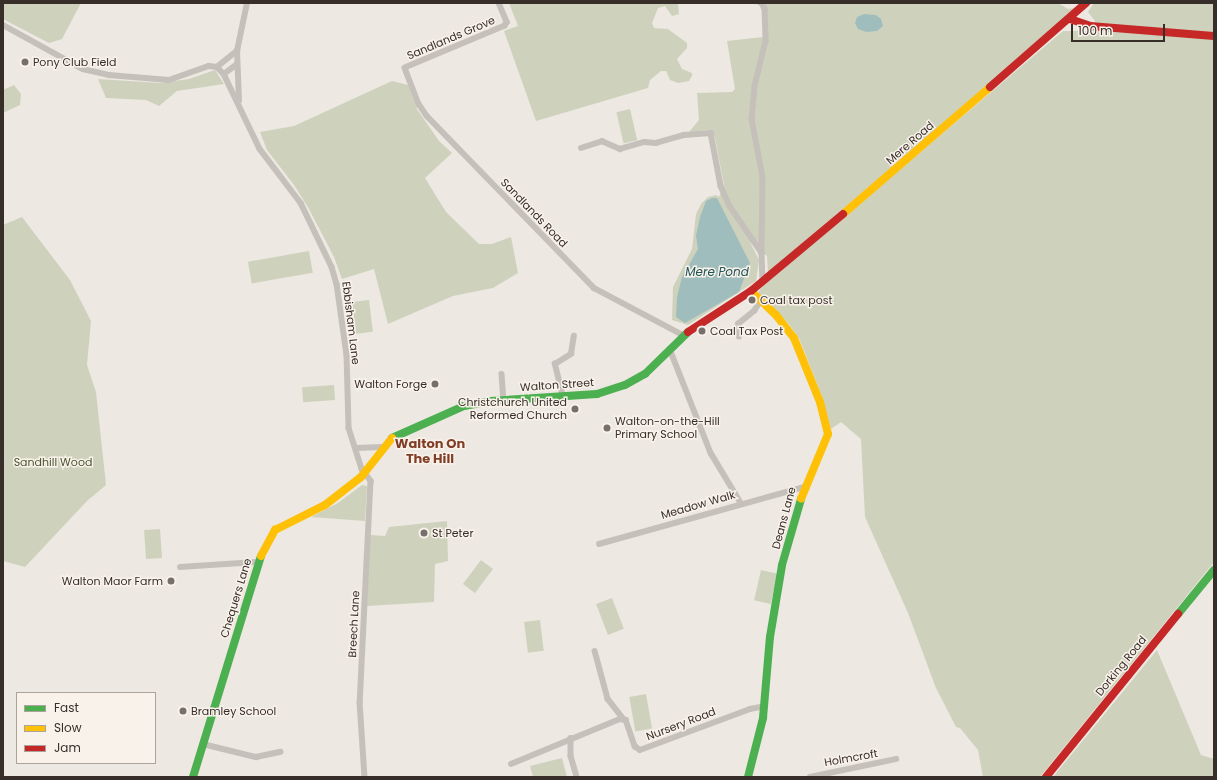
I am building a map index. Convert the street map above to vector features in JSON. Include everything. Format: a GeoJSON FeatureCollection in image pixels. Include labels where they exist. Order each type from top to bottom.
{"type":"FeatureCollection","features":[{"type":"Feature","properties":{"kind":"main road","name":"Mere Road"},"geometry":{"type":"LineString","coordinates":[[763,282],[1070,19],[1086,3]]}},
{"type":"Feature","properties":{"kind":"main road"},"geometry":{"type":"LineString","coordinates":[[1070,19],[1090,26],[1214,36]]}},
{"type":"Feature","properties":{"kind":"main road","name":"Walton Street"},"geometry":{"type":"LineString","coordinates":[[365,473],[383,446],[391,439],[464,406],[504,400],[585,396],[625,385],[645,374],[683,335],[763,282]]}},
{"type":"Feature","properties":{"kind":"main road","name":"Deans Lane"},"geometry":{"type":"LineString","coordinates":[[748,777],[765,706],[770,637],[780,578],[804,487],[825,444],[827,428],[794,338],[776,315],[760,302],[750,291]]}},
{"type":"Feature","properties":{"kind":"main road","name":"Chequers Lane"},"geometry":{"type":"LineString","coordinates":[[193,777],[250,598],[258,562],[268,539],[275,530],[325,505],[365,473]]}},
{"type":"Feature","properties":{"kind":"main road","name":"Dorking Road"},"geometry":{"type":"LineString","coordinates":[[1046,777],[1214,570]]}},
{"type":"Feature","properties":{"kind":"street","name":"Ebbisham Lane"},"geometry":{"type":"LineString","coordinates":[[239,106],[236,65],[237,51],[247,3]]}},
{"type":"Feature","properties":{"kind":"street","name":"Sandlands Grove"},"geometry":{"type":"LineString","coordinates":[[406,68],[505,26],[507,22],[499,3]]}},
{"type":"Feature","properties":{"kind":"street"},"geometry":{"type":"LineString","coordinates":[[762,3],[765,9],[766,41],[755,86],[752,119],[763,178],[763,282]]}},
{"type":"Feature","properties":{"kind":"street"},"geometry":{"type":"LineString","coordinates":[[3,25],[83,69],[109,75],[169,80],[209,66],[217,67],[237,51]]}},
{"type":"Feature","properties":{"kind":"street"},"geometry":{"type":"LineString","coordinates":[[224,74],[236,65]]}},
{"type":"Feature","properties":{"kind":"street","name":"Ebbisham Lane"},"geometry":{"type":"LineString","coordinates":[[217,67],[224,74],[260,150],[301,203],[332,267],[337,284],[347,355],[349,428],[365,473]]}},
{"type":"Feature","properties":{"kind":"street","name":"Sandlands Road"},"geometry":{"type":"LineString","coordinates":[[406,68],[419,104],[427,116],[586,280],[604,294],[683,335]]}},
{"type":"Feature","properties":{"kind":"street"},"geometry":{"type":"LineString","coordinates":[[581,148],[602,141],[620,148],[644,142],[656,143],[677,137],[711,134],[724,192],[742,225],[762,253]]}},
{"type":"Feature","properties":{"kind":"street"},"geometry":{"type":"LineString","coordinates":[[740,337],[738,324],[754,312],[760,302]]}},
{"type":"Feature","properties":{"kind":"street"},"geometry":{"type":"LineString","coordinates":[[562,397],[555,364],[571,354],[574,336]]}},
{"type":"Feature","properties":{"kind":"street"},"geometry":{"type":"LineString","coordinates":[[670,349],[710,453],[741,504]]}},
{"type":"Feature","properties":{"kind":"street"},"geometry":{"type":"LineString","coordinates":[[502,374],[504,400]]}},
{"type":"Feature","properties":{"kind":"street"},"geometry":{"type":"LineString","coordinates":[[356,448],[383,446]]}},
{"type":"Feature","properties":{"kind":"street","name":"Breech Lane"},"geometry":{"type":"LineString","coordinates":[[365,473],[371,481],[360,702],[365,777]]}},
{"type":"Feature","properties":{"kind":"street","name":"Meadow Walk"},"geometry":{"type":"LineString","coordinates":[[599,544],[804,487]]}},
{"type":"Feature","properties":{"kind":"street"},"geometry":{"type":"LineString","coordinates":[[180,567],[258,562]]}},
{"type":"Feature","properties":{"kind":"street","name":"Nursery Road"},"geometry":{"type":"LineString","coordinates":[[595,651],[608,699],[623,718],[634,746],[640,750],[750,709],[765,706]]}},
{"type":"Feature","properties":{"kind":"street"},"geometry":{"type":"LineString","coordinates":[[510,764],[623,718]]}},
{"type":"Feature","properties":{"kind":"street"},"geometry":{"type":"LineString","coordinates":[[571,738],[571,756],[577,777]]}},
{"type":"Feature","properties":{"kind":"street"},"geometry":{"type":"LineString","coordinates":[[203,744],[256,757],[280,752]]}},
{"type":"Feature","properties":{"kind":"street","name":"Holmcroft"},"geometry":{"type":"LineString","coordinates":[[810,777],[896,759]]}},
{"type":"Feature","properties":{"kind":"green space"},"geometry":{"type":"Polygon","coordinates":[[[3,3],[81,3],[62,39],[49,43],[3,19],[3,3]]]}},
{"type":"Feature","properties":{"kind":"green space"},"geometry":{"type":"Polygon","coordinates":[[[509,3],[678,3],[679,14],[672,16],[665,6],[658,8],[652,23],[654,28],[668,29],[687,43],[687,48],[677,59],[682,69],[692,73],[692,76],[689,81],[678,83],[670,80],[666,71],[661,71],[650,80],[648,88],[536,121],[504,31],[518,26],[509,3]]]}},
{"type":"Feature","properties":{"kind":"green space"},"geometry":{"type":"Polygon","coordinates":[[[755,3],[1058,3],[1068,9],[1075,8],[1052,30],[768,273],[767,256],[750,242],[759,260],[756,281],[688,325],[672,320],[673,287],[692,249],[696,214],[701,204],[708,197],[716,195],[719,197],[724,185],[715,138],[710,130],[689,132],[699,120],[697,93],[732,92],[735,89],[727,41],[763,37],[765,9],[755,3]]]}},
{"type":"Feature","properties":{"kind":"green space"},"geometry":{"type":"Polygon","coordinates":[[[1094,3],[1214,3],[1214,562],[1040,777],[983,777],[978,750],[960,728],[956,727],[936,688],[908,613],[865,517],[861,439],[841,422],[831,429],[821,394],[799,338],[788,323],[758,293],[761,288],[1063,31],[1091,31],[1095,21],[1088,12],[1094,3]]]}},
{"type":"Feature","properties":{"kind":"green space"},"geometry":{"type":"Polygon","coordinates":[[[215,70],[224,84],[177,91],[159,106],[146,100],[106,98],[98,79],[160,83],[189,79],[215,70]]]}},
{"type":"Feature","properties":{"kind":"green space"},"geometry":{"type":"Polygon","coordinates":[[[392,81],[408,85],[417,109],[439,141],[452,153],[425,178],[446,212],[479,244],[492,244],[511,237],[518,273],[493,288],[453,296],[388,324],[374,269],[342,279],[334,257],[309,209],[294,185],[267,150],[260,132],[294,126],[392,81]]]}},
{"type":"Feature","properties":{"kind":"green space"},"geometry":{"type":"Polygon","coordinates":[[[14,85],[21,94],[20,105],[3,113],[3,90],[14,85]]]}},
{"type":"Feature","properties":{"kind":"green space"},"geometry":{"type":"Polygon","coordinates":[[[630,109],[637,140],[624,143],[616,112],[630,109]]]}},
{"type":"Feature","properties":{"kind":"green space","name":"Sandhill Wood"},"geometry":{"type":"Polygon","coordinates":[[[22,217],[70,280],[91,321],[87,365],[96,392],[106,485],[87,501],[25,567],[3,561],[3,225],[22,217]]]}},
{"type":"Feature","properties":{"kind":"green space"},"geometry":{"type":"Polygon","coordinates":[[[309,251],[313,273],[252,283],[248,262],[309,251]]]}},
{"type":"Feature","properties":{"kind":"green space"},"geometry":{"type":"Polygon","coordinates":[[[369,300],[373,332],[356,334],[352,302],[369,300]]]}},
{"type":"Feature","properties":{"kind":"green space"},"geometry":{"type":"Polygon","coordinates":[[[334,385],[335,400],[303,402],[302,387],[334,385]]]}},
{"type":"Feature","properties":{"kind":"green space"},"geometry":{"type":"Polygon","coordinates":[[[362,485],[367,486],[365,521],[311,517],[338,503],[362,485]]]}},
{"type":"Feature","properties":{"kind":"green space"},"geometry":{"type":"Polygon","coordinates":[[[447,521],[448,561],[435,564],[434,602],[367,606],[370,535],[385,536],[389,527],[447,521]]]}},
{"type":"Feature","properties":{"kind":"green space"},"geometry":{"type":"Polygon","coordinates":[[[160,529],[162,558],[146,559],[144,530],[160,529]]]}},
{"type":"Feature","properties":{"kind":"green space"},"geometry":{"type":"Polygon","coordinates":[[[481,560],[493,569],[475,593],[463,584],[481,560]]]}},
{"type":"Feature","properties":{"kind":"green space"},"geometry":{"type":"Polygon","coordinates":[[[761,570],[778,574],[771,604],[754,600],[761,570]]]}},
{"type":"Feature","properties":{"kind":"green space"},"geometry":{"type":"Polygon","coordinates":[[[612,598],[624,629],[608,635],[596,604],[612,598]]]}},
{"type":"Feature","properties":{"kind":"green space"},"geometry":{"type":"Polygon","coordinates":[[[540,620],[544,651],[528,653],[524,622],[540,620]]]}},
{"type":"Feature","properties":{"kind":"green space"},"geometry":{"type":"Polygon","coordinates":[[[1157,650],[1201,755],[1214,759],[1214,777],[1053,777],[1157,650]]]}},
{"type":"Feature","properties":{"kind":"green space"},"geometry":{"type":"Polygon","coordinates":[[[646,694],[652,728],[635,731],[629,697],[646,694]]]}},
{"type":"Feature","properties":{"kind":"green space"},"geometry":{"type":"Polygon","coordinates":[[[562,758],[567,777],[533,777],[530,766],[562,758]]]}},
{"type":"Feature","properties":{"kind":"water"},"geometry":{"type":"Polygon","coordinates":[[[864,14],[876,15],[881,19],[883,26],[877,31],[866,32],[858,29],[855,23],[857,17],[864,14]]]}},
{"type":"Feature","properties":{"kind":"water","name":"Mere Pond"},"geometry":{"type":"Polygon","coordinates":[[[712,198],[717,198],[750,263],[739,292],[685,323],[676,317],[677,297],[682,277],[698,249],[696,236],[700,217],[706,201],[712,198]]]}},
{"type":"Feature","properties":{"kind":"traffic: fast"},"geometry":{"type":"LineString","coordinates":[[392,438],[464,406],[491,401],[597,394],[625,385],[645,374],[688,332]]}},
{"type":"Feature","properties":{"kind":"traffic: fast"},"geometry":{"type":"LineString","coordinates":[[748,777],[763,718],[770,637],[782,565],[801,499]]}},
{"type":"Feature","properties":{"kind":"traffic: fast"},"geometry":{"type":"LineString","coordinates":[[193,777],[261,556]]}},
{"type":"Feature","properties":{"kind":"traffic: fast"},"geometry":{"type":"LineString","coordinates":[[1178,614],[1214,570]]}},
{"type":"Feature","properties":{"kind":"traffic: slow"},"geometry":{"type":"LineString","coordinates":[[843,214],[990,87]]}},
{"type":"Feature","properties":{"kind":"traffic: slow"},"geometry":{"type":"LineString","coordinates":[[751,291],[776,315],[794,338],[820,402],[828,434],[801,499]]}},
{"type":"Feature","properties":{"kind":"traffic: slow"},"geometry":{"type":"LineString","coordinates":[[261,556],[275,530],[325,505],[361,477],[392,438]]}},
{"type":"Feature","properties":{"kind":"traffic: jam"},"geometry":{"type":"LineString","coordinates":[[990,87],[1086,3]]}},
{"type":"Feature","properties":{"kind":"traffic: jam"},"geometry":{"type":"LineString","coordinates":[[1070,19],[1090,26],[1214,36]]}},
{"type":"Feature","properties":{"kind":"traffic: jam"},"geometry":{"type":"LineString","coordinates":[[688,332],[751,291],[843,214]]}},
{"type":"Feature","properties":{"kind":"traffic: jam"},"geometry":{"type":"LineString","coordinates":[[1046,777],[1178,614]]}},
{"type":"Feature","properties":{"kind":"place","name":"Pony Club Field"},"geometry":{"type":"Point","coordinates":[25,62]}},
{"type":"Feature","properties":{"kind":"place","name":"Coal tax post"},"geometry":{"type":"Point","coordinates":[752,300]}},
{"type":"Feature","properties":{"kind":"place","name":"Coal Tax Post"},"geometry":{"type":"Point","coordinates":[702,331]}},
{"type":"Feature","properties":{"kind":"place","name":"Walton Forge"},"geometry":{"type":"Point","coordinates":[435,384]}},
{"type":"Feature","properties":{"kind":"place","name":"Christchurch United Reformed Church"},"geometry":{"type":"Point","coordinates":[575,409]}},
{"type":"Feature","properties":{"kind":"place","name":"Walton-on-the-Hill Primary School"},"geometry":{"type":"Point","coordinates":[607,428]}},
{"type":"Feature","properties":{"kind":"place","name":"St Peter"},"geometry":{"type":"Point","coordinates":[424,533]}},
{"type":"Feature","properties":{"kind":"place","name":"Walton Maor Farm"},"geometry":{"type":"Point","coordinates":[171,581]}},
{"type":"Feature","properties":{"kind":"place","name":"Bramley School"},"geometry":{"type":"Point","coordinates":[183,711]}},
{"type":"Feature","properties":{"kind":"district","name":"Walton On The Hill"},"geometry":{"type":"Point","coordinates":[430,452]}}]}
